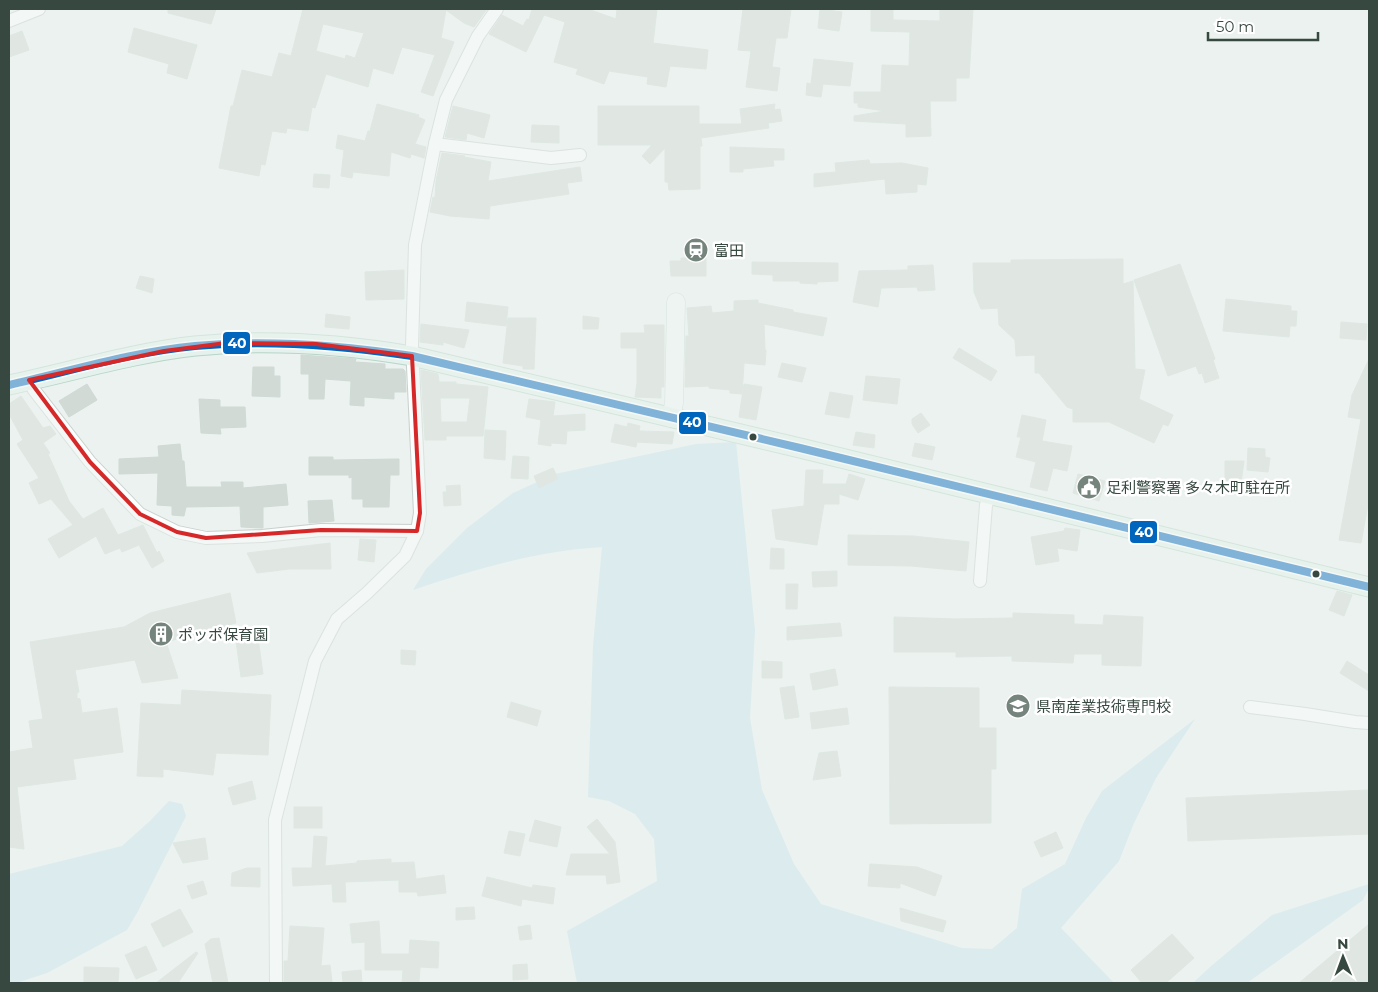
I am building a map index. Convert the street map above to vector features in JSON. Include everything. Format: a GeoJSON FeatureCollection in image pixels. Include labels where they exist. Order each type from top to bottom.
{"type":"FeatureCollection","features":[{"type":"Feature","properties":{"kind":"main road"},"geometry":{"type":"LineString","coordinates":[[671,418],[674,403],[676,302]]}},
{"type":"Feature","properties":{"kind":"main road"},"geometry":{"type":"LineString","coordinates":[[9,385],[164,351],[226,344],[325,345],[360,348],[412,356],[800,448],[990,496],[1369,587]]}},
{"type":"Feature","properties":{"kind":"street"},"geometry":{"type":"LineString","coordinates":[[9,22],[39,9]]}},
{"type":"Feature","properties":{"kind":"street"},"geometry":{"type":"LineString","coordinates":[[276,983],[275,820],[314,660],[337,619],[405,556],[417,531],[420,512],[412,356],[415,245],[435,144],[446,100],[478,36],[497,9]]}},
{"type":"Feature","properties":{"kind":"street"},"geometry":{"type":"LineString","coordinates":[[435,144],[551,158],[580,155]]}},
{"type":"Feature","properties":{"kind":"street"},"geometry":{"type":"LineString","coordinates":[[29,380],[34,390],[90,462],[140,514],[177,532],[206,538],[262,536],[321,530],[417,531]]}},
{"type":"Feature","properties":{"kind":"street"},"geometry":{"type":"LineString","coordinates":[[980,581],[986,505],[990,496]]}},
{"type":"Feature","properties":{"kind":"street"},"geometry":{"type":"LineString","coordinates":[[1250,707],[1369,723]]}},
{"type":"Feature","properties":{"kind":"highlighted area"},"geometry":{"type":"Polygon","coordinates":[[[226,343],[316,344],[412,356],[420,513],[417,531],[321,530],[206,538],[177,532],[140,514],[90,462],[29,380],[164,351],[226,343]]]}},
{"type":"Feature","properties":{"kind":"shaded area"},"geometry":{"type":"Polygon","coordinates":[[[736,442],[755,630],[750,718],[762,790],[794,864],[821,904],[962,948],[992,949],[1017,928],[1022,889],[1065,864],[1086,818],[1102,791],[1195,719],[1156,778],[1134,823],[1119,861],[1061,928],[1114,983],[577,983],[567,931],[657,881],[654,839],[635,814],[609,801],[588,797],[593,646],[602,547],[554,552],[506,562],[413,590],[426,569],[467,528],[513,493],[555,474],[696,444],[736,442]]]}},
{"type":"Feature","properties":{"kind":"shaded area"},"geometry":{"type":"Polygon","coordinates":[[[169,801],[182,804],[186,816],[127,930],[47,973],[16,983],[9,983],[9,874],[122,846],[169,801]]]}},
{"type":"Feature","properties":{"kind":"shaded area"},"geometry":{"type":"Polygon","coordinates":[[[1369,884],[1363,900],[1247,983],[1193,983],[1272,915],[1369,884]]]}},
{"type":"Feature","properties":{"kind":"building"},"geometry":{"type":"Polygon","coordinates":[[[168,9],[216,9],[211,24],[168,13],[168,9]]]}},
{"type":"Feature","properties":{"kind":"building"},"geometry":{"type":"Polygon","coordinates":[[[303,9],[487,9],[474,27],[464,23],[446,10],[441,38],[454,42],[433,96],[421,92],[435,55],[402,47],[393,74],[373,68],[368,87],[326,74],[315,108],[312,107],[308,131],[287,128],[286,133],[272,131],[265,165],[261,164],[259,176],[219,168],[231,106],[233,106],[242,70],[272,77],[279,53],[291,56],[303,9]],[[323,24],[316,51],[345,59],[346,55],[355,58],[364,33],[323,24]]]}},
{"type":"Feature","properties":{"kind":"building"},"geometry":{"type":"Polygon","coordinates":[[[532,9],[588,9],[616,19],[617,9],[657,9],[653,43],[708,50],[706,69],[670,66],[666,87],[647,84],[648,77],[609,71],[604,84],[576,74],[578,69],[554,62],[565,22],[544,15],[526,52],[489,34],[502,15],[523,26],[527,19],[529,20],[532,9]]]}},
{"type":"Feature","properties":{"kind":"building"},"geometry":{"type":"Polygon","coordinates":[[[743,9],[791,9],[787,38],[776,38],[772,67],[780,68],[777,91],[746,87],[751,51],[738,50],[743,9]]]}},
{"type":"Feature","properties":{"kind":"building"},"geometry":{"type":"Polygon","coordinates":[[[820,9],[842,12],[839,31],[818,28],[820,9]]]}},
{"type":"Feature","properties":{"kind":"building"},"geometry":{"type":"Polygon","coordinates":[[[871,9],[893,9],[893,20],[940,21],[940,9],[973,9],[969,78],[956,78],[956,101],[930,101],[931,136],[906,137],[906,124],[854,121],[854,116],[885,111],[858,107],[858,103],[854,103],[854,92],[881,92],[882,65],[909,66],[910,32],[871,31],[871,9]]]}},
{"type":"Feature","properties":{"kind":"building"},"geometry":{"type":"Polygon","coordinates":[[[134,28],[197,45],[187,79],[167,73],[169,64],[128,52],[134,28]]]}},
{"type":"Feature","properties":{"kind":"building"},"geometry":{"type":"Polygon","coordinates":[[[22,31],[29,50],[9,57],[9,36],[22,31]]]}},
{"type":"Feature","properties":{"kind":"building"},"geometry":{"type":"Polygon","coordinates":[[[814,59],[853,63],[850,86],[823,84],[821,97],[806,95],[807,83],[811,84],[814,59]]]}},
{"type":"Feature","properties":{"kind":"building"},"geometry":{"type":"Polygon","coordinates":[[[377,104],[419,115],[418,117],[425,120],[415,144],[426,147],[424,158],[411,154],[410,158],[391,152],[389,176],[353,172],[352,178],[341,176],[344,150],[336,148],[338,135],[365,141],[368,131],[370,131],[377,104]]]}},
{"type":"Feature","properties":{"kind":"building"},"geometry":{"type":"Polygon","coordinates":[[[775,104],[774,110],[780,109],[782,121],[768,123],[769,128],[701,138],[700,189],[669,190],[668,182],[665,182],[665,148],[650,164],[642,156],[652,145],[598,145],[598,106],[699,106],[699,124],[742,124],[740,109],[775,104]]]}},
{"type":"Feature","properties":{"kind":"building"},"geometry":{"type":"Polygon","coordinates":[[[453,106],[490,115],[484,138],[467,133],[466,140],[445,137],[453,106]]]}},
{"type":"Feature","properties":{"kind":"building"},"geometry":{"type":"Polygon","coordinates":[[[532,125],[559,126],[559,143],[531,142],[532,125]]]}},
{"type":"Feature","properties":{"kind":"building"},"geometry":{"type":"Polygon","coordinates":[[[730,147],[784,149],[784,160],[773,160],[774,166],[743,169],[743,172],[730,172],[730,147]]]}},
{"type":"Feature","properties":{"kind":"building"},"geometry":{"type":"Polygon","coordinates":[[[442,153],[491,162],[488,181],[580,167],[582,181],[567,183],[569,194],[490,206],[489,219],[450,216],[430,212],[433,197],[435,198],[436,181],[442,153]]]}},
{"type":"Feature","properties":{"kind":"building"},"geometry":{"type":"Polygon","coordinates":[[[869,160],[870,164],[902,163],[928,168],[926,185],[917,184],[917,192],[886,194],[885,179],[814,187],[814,174],[836,172],[835,163],[869,160]]]}},
{"type":"Feature","properties":{"kind":"building"},"geometry":{"type":"Polygon","coordinates":[[[314,174],[330,175],[329,188],[313,187],[314,174]]]}},
{"type":"Feature","properties":{"kind":"building"},"geometry":{"type":"Polygon","coordinates":[[[681,258],[706,258],[706,276],[671,276],[670,261],[681,261],[681,258]]]}},
{"type":"Feature","properties":{"kind":"building"},"geometry":{"type":"Polygon","coordinates":[[[1123,259],[1123,284],[1133,281],[1135,369],[1145,370],[1139,399],[1173,415],[1168,426],[1163,424],[1154,443],[1109,422],[1073,422],[1073,409],[1067,407],[1039,373],[1035,373],[1035,355],[1016,356],[1015,340],[999,325],[998,308],[981,309],[974,292],[973,263],[1011,263],[1011,260],[1123,259]]]}},
{"type":"Feature","properties":{"kind":"building"},"geometry":{"type":"Polygon","coordinates":[[[752,262],[838,263],[838,281],[817,282],[817,284],[800,283],[800,281],[773,281],[773,275],[752,274],[752,262]]]}},
{"type":"Feature","properties":{"kind":"building"},"geometry":{"type":"Polygon","coordinates":[[[1180,264],[1215,359],[1213,360],[1219,378],[1205,383],[1202,373],[1199,374],[1196,366],[1168,376],[1134,280],[1180,264]]]}},
{"type":"Feature","properties":{"kind":"building"},"geometry":{"type":"Polygon","coordinates":[[[933,265],[935,290],[918,291],[917,287],[881,288],[878,307],[853,302],[859,271],[908,270],[908,266],[933,265]]]}},
{"type":"Feature","properties":{"kind":"building"},"geometry":{"type":"Polygon","coordinates":[[[404,270],[404,299],[366,300],[365,272],[404,270]]]}},
{"type":"Feature","properties":{"kind":"building"},"geometry":{"type":"Polygon","coordinates":[[[140,276],[154,279],[152,293],[136,288],[140,276]]]}},
{"type":"Feature","properties":{"kind":"building"},"geometry":{"type":"Polygon","coordinates":[[[1226,299],[1291,306],[1291,311],[1297,311],[1296,326],[1290,326],[1289,337],[1223,331],[1226,299]]]}},
{"type":"Feature","properties":{"kind":"building"},"geometry":{"type":"Polygon","coordinates":[[[758,300],[758,303],[827,318],[823,336],[764,324],[765,365],[744,363],[742,394],[730,393],[730,390],[709,388],[709,386],[685,387],[686,336],[689,336],[687,308],[711,306],[712,313],[734,311],[734,301],[758,300]]]}},
{"type":"Feature","properties":{"kind":"building"},"geometry":{"type":"Polygon","coordinates":[[[467,302],[508,307],[506,326],[465,321],[467,302]]]}},
{"type":"Feature","properties":{"kind":"building"},"geometry":{"type":"Polygon","coordinates":[[[326,314],[350,317],[349,329],[325,327],[326,314]]]}},
{"type":"Feature","properties":{"kind":"building"},"geometry":{"type":"Polygon","coordinates":[[[583,316],[599,318],[598,329],[583,329],[583,316]]]}},
{"type":"Feature","properties":{"kind":"building"},"geometry":{"type":"Polygon","coordinates":[[[508,318],[536,318],[534,369],[523,369],[523,366],[503,363],[508,318]]]}},
{"type":"Feature","properties":{"kind":"building"},"geometry":{"type":"Polygon","coordinates":[[[1341,322],[1367,324],[1366,340],[1340,338],[1341,322]]]}},
{"type":"Feature","properties":{"kind":"building"},"geometry":{"type":"Polygon","coordinates":[[[421,324],[469,330],[464,348],[443,342],[443,345],[420,342],[421,324]]]}},
{"type":"Feature","properties":{"kind":"building"},"geometry":{"type":"Polygon","coordinates":[[[644,325],[664,325],[664,387],[661,387],[661,398],[635,397],[637,348],[621,348],[621,333],[645,333],[644,325]]]}},
{"type":"Feature","properties":{"kind":"building"},"geometry":{"type":"Polygon","coordinates":[[[959,348],[997,371],[991,381],[953,358],[959,348]]]}},
{"type":"Feature","properties":{"kind":"building"},"geometry":{"type":"Polygon","coordinates":[[[301,355],[356,359],[355,362],[385,364],[385,369],[403,369],[405,371],[406,392],[394,392],[394,399],[364,397],[364,406],[350,405],[351,381],[325,379],[324,399],[309,399],[309,374],[301,374],[301,355]]]}},
{"type":"Feature","properties":{"kind":"building"},"geometry":{"type":"Polygon","coordinates":[[[1369,359],[1369,499],[1361,543],[1339,540],[1361,419],[1348,417],[1352,395],[1369,359]]]}},
{"type":"Feature","properties":{"kind":"building"},"geometry":{"type":"Polygon","coordinates":[[[782,363],[806,368],[802,382],[778,377],[782,363]]]}},
{"type":"Feature","properties":{"kind":"building"},"geometry":{"type":"Polygon","coordinates":[[[253,367],[274,367],[274,376],[280,376],[280,397],[252,396],[253,367]]]}},
{"type":"Feature","properties":{"kind":"building"},"geometry":{"type":"Polygon","coordinates":[[[421,370],[438,374],[439,382],[456,382],[456,384],[488,387],[483,436],[446,436],[446,440],[425,440],[421,370]],[[440,398],[441,422],[467,422],[470,398],[440,398]]]}},
{"type":"Feature","properties":{"kind":"building"},"geometry":{"type":"Polygon","coordinates":[[[866,376],[900,379],[897,404],[863,400],[866,376]]]}},
{"type":"Feature","properties":{"kind":"building"},"geometry":{"type":"Polygon","coordinates":[[[87,384],[97,400],[69,417],[59,401],[87,384]]]}},
{"type":"Feature","properties":{"kind":"building"},"geometry":{"type":"Polygon","coordinates":[[[744,384],[762,387],[756,420],[739,417],[744,384]]]}},
{"type":"Feature","properties":{"kind":"building"},"geometry":{"type":"Polygon","coordinates":[[[830,392],[853,396],[849,418],[825,414],[830,392]]]}},
{"type":"Feature","properties":{"kind":"building"},"geometry":{"type":"Polygon","coordinates":[[[21,396],[43,428],[50,426],[56,434],[43,443],[50,453],[48,454],[69,501],[83,519],[103,508],[118,535],[143,525],[157,553],[159,551],[164,561],[152,568],[139,545],[122,552],[120,548],[105,554],[96,536],[59,558],[48,539],[73,525],[51,499],[39,504],[29,483],[39,478],[17,444],[23,440],[9,414],[9,404],[21,396]]]}},
{"type":"Feature","properties":{"kind":"building"},"geometry":{"type":"Polygon","coordinates":[[[199,399],[220,400],[220,407],[245,407],[246,427],[220,428],[221,434],[201,433],[199,399]]]}},
{"type":"Feature","properties":{"kind":"building"},"geometry":{"type":"Polygon","coordinates":[[[529,399],[555,402],[553,416],[585,414],[585,430],[567,431],[566,444],[551,443],[551,446],[538,444],[541,420],[526,417],[529,399]]]}},
{"type":"Feature","properties":{"kind":"building"},"geometry":{"type":"Polygon","coordinates":[[[921,413],[930,425],[918,433],[912,424],[912,419],[921,413]]]}},
{"type":"Feature","properties":{"kind":"building"},"geometry":{"type":"Polygon","coordinates":[[[1022,415],[1046,420],[1042,441],[1072,446],[1067,471],[1053,468],[1047,491],[1030,487],[1036,462],[1016,457],[1021,437],[1017,437],[1022,415]]]}},
{"type":"Feature","properties":{"kind":"building"},"geometry":{"type":"Polygon","coordinates":[[[628,423],[640,426],[639,431],[674,432],[672,444],[637,442],[636,447],[611,442],[615,424],[627,427],[628,423]]]}},
{"type":"Feature","properties":{"kind":"building"},"geometry":{"type":"Polygon","coordinates":[[[485,430],[506,431],[505,460],[484,458],[485,430]]]}},
{"type":"Feature","properties":{"kind":"building"},"geometry":{"type":"Polygon","coordinates":[[[856,432],[875,435],[874,448],[853,445],[856,432]]]}},
{"type":"Feature","properties":{"kind":"building"},"geometry":{"type":"Polygon","coordinates":[[[915,443],[935,447],[932,460],[912,456],[915,443]]]}},
{"type":"Feature","properties":{"kind":"building"},"geometry":{"type":"Polygon","coordinates":[[[180,444],[182,461],[184,461],[186,487],[222,487],[221,482],[243,482],[243,488],[286,484],[288,505],[263,507],[263,528],[241,527],[240,506],[186,507],[184,516],[172,515],[172,506],[157,505],[158,473],[119,474],[119,459],[159,457],[158,446],[180,444]]]}},
{"type":"Feature","properties":{"kind":"building"},"geometry":{"type":"Polygon","coordinates":[[[1248,448],[1265,449],[1265,457],[1270,458],[1268,472],[1247,470],[1248,448]]]}},
{"type":"Feature","properties":{"kind":"building"},"geometry":{"type":"Polygon","coordinates":[[[513,456],[529,457],[528,479],[511,478],[513,456]]]}},
{"type":"Feature","properties":{"kind":"building"},"geometry":{"type":"Polygon","coordinates":[[[309,457],[333,457],[333,460],[399,459],[399,475],[390,475],[389,507],[363,507],[363,499],[352,499],[352,477],[349,478],[349,475],[309,475],[309,457]]]}},
{"type":"Feature","properties":{"kind":"building"},"geometry":{"type":"Polygon","coordinates":[[[1225,461],[1244,461],[1240,490],[1225,490],[1225,461]]]}},
{"type":"Feature","properties":{"kind":"building"},"geometry":{"type":"Polygon","coordinates":[[[553,468],[558,479],[539,488],[534,476],[553,468]]]}},
{"type":"Feature","properties":{"kind":"building"},"geometry":{"type":"Polygon","coordinates":[[[806,470],[823,470],[822,484],[846,484],[849,474],[865,479],[858,500],[839,494],[839,504],[824,504],[817,545],[776,539],[772,510],[804,506],[806,470]]]}},
{"type":"Feature","properties":{"kind":"building","name":"足利警察署 多々木町駐在所"},"geometry":{"type":"Polygon","coordinates":[[[1078,474],[1105,481],[1099,501],[1073,493],[1078,474]]]}},
{"type":"Feature","properties":{"kind":"building"},"geometry":{"type":"Polygon","coordinates":[[[460,485],[461,505],[444,506],[443,492],[447,492],[446,486],[460,485]]]}},
{"type":"Feature","properties":{"kind":"building"},"geometry":{"type":"Polygon","coordinates":[[[332,500],[334,521],[309,523],[308,501],[332,500]]]}},
{"type":"Feature","properties":{"kind":"building"},"geometry":{"type":"Polygon","coordinates":[[[1065,528],[1080,530],[1077,551],[1057,548],[1059,561],[1036,565],[1031,537],[1064,531],[1065,528]]]}},
{"type":"Feature","properties":{"kind":"building"},"geometry":{"type":"Polygon","coordinates":[[[848,535],[913,536],[969,542],[966,571],[911,566],[848,565],[848,535]]]}},
{"type":"Feature","properties":{"kind":"building"},"geometry":{"type":"Polygon","coordinates":[[[360,539],[376,540],[374,562],[358,560],[360,539]]]}},
{"type":"Feature","properties":{"kind":"building"},"geometry":{"type":"Polygon","coordinates":[[[330,543],[331,569],[289,569],[257,573],[247,553],[330,543]]]}},
{"type":"Feature","properties":{"kind":"building"},"geometry":{"type":"Polygon","coordinates":[[[771,548],[784,549],[784,569],[770,569],[771,548]]]}},
{"type":"Feature","properties":{"kind":"building"},"geometry":{"type":"Polygon","coordinates":[[[837,571],[837,586],[813,587],[812,572],[837,571]]]}},
{"type":"Feature","properties":{"kind":"building"},"geometry":{"type":"Polygon","coordinates":[[[786,584],[798,584],[797,609],[786,609],[786,584]]]}},
{"type":"Feature","properties":{"kind":"building"},"geometry":{"type":"Polygon","coordinates":[[[1337,591],[1352,595],[1344,616],[1329,610],[1337,591]]]}},
{"type":"Feature","properties":{"kind":"building"},"geometry":{"type":"Polygon","coordinates":[[[230,593],[236,623],[166,642],[178,678],[142,683],[135,660],[75,670],[79,692],[77,693],[77,698],[80,699],[82,713],[117,708],[123,752],[73,759],[76,779],[17,787],[24,849],[9,847],[9,752],[33,748],[29,721],[43,719],[30,642],[124,627],[150,613],[230,593]]]}},
{"type":"Feature","properties":{"kind":"building"},"geometry":{"type":"Polygon","coordinates":[[[1013,613],[1074,615],[1074,624],[1103,625],[1104,615],[1143,617],[1141,666],[1102,665],[1102,654],[1074,654],[1073,663],[1012,661],[1012,656],[956,657],[956,652],[894,652],[894,617],[1013,618],[1013,613]]]}},
{"type":"Feature","properties":{"kind":"building"},"geometry":{"type":"Polygon","coordinates":[[[840,623],[842,636],[787,640],[787,627],[840,623]]]}},
{"type":"Feature","properties":{"kind":"building"},"geometry":{"type":"Polygon","coordinates":[[[257,631],[263,674],[241,677],[235,633],[257,631]]]}},
{"type":"Feature","properties":{"kind":"building"},"geometry":{"type":"Polygon","coordinates":[[[401,650],[416,651],[415,665],[401,664],[401,650]]]}},
{"type":"Feature","properties":{"kind":"building"},"geometry":{"type":"Polygon","coordinates":[[[762,661],[782,662],[782,678],[762,678],[762,661]]]}},
{"type":"Feature","properties":{"kind":"building"},"geometry":{"type":"Polygon","coordinates":[[[1347,661],[1369,675],[1369,691],[1340,673],[1347,661]]]}},
{"type":"Feature","properties":{"kind":"building"},"geometry":{"type":"Polygon","coordinates":[[[835,669],[838,685],[813,690],[810,674],[835,669]]]}},
{"type":"Feature","properties":{"kind":"building"},"geometry":{"type":"Polygon","coordinates":[[[794,686],[799,717],[785,719],[780,688],[794,686]]]}},
{"type":"Feature","properties":{"kind":"building"},"geometry":{"type":"Polygon","coordinates":[[[889,687],[979,688],[979,728],[996,728],[996,769],[991,769],[991,823],[890,824],[889,687]]]}},
{"type":"Feature","properties":{"kind":"building"},"geometry":{"type":"Polygon","coordinates":[[[182,690],[271,695],[268,755],[216,753],[213,775],[163,769],[163,777],[137,776],[141,703],[181,705],[182,690]]]}},
{"type":"Feature","properties":{"kind":"building"},"geometry":{"type":"Polygon","coordinates":[[[511,702],[541,711],[537,726],[507,717],[511,702]]]}},
{"type":"Feature","properties":{"kind":"building"},"geometry":{"type":"Polygon","coordinates":[[[847,708],[849,724],[812,729],[810,713],[847,708]]]}},
{"type":"Feature","properties":{"kind":"building"},"geometry":{"type":"Polygon","coordinates":[[[837,751],[841,776],[813,780],[819,753],[837,751]]]}},
{"type":"Feature","properties":{"kind":"building"},"geometry":{"type":"Polygon","coordinates":[[[252,781],[256,799],[233,805],[228,788],[252,781]]]}},
{"type":"Feature","properties":{"kind":"building"},"geometry":{"type":"Polygon","coordinates":[[[1369,790],[1369,834],[1188,841],[1186,798],[1369,790]]]}},
{"type":"Feature","properties":{"kind":"building"},"geometry":{"type":"Polygon","coordinates":[[[294,807],[322,807],[322,828],[294,828],[294,807]]]}},
{"type":"Feature","properties":{"kind":"building"},"geometry":{"type":"Polygon","coordinates":[[[597,819],[615,842],[620,882],[607,884],[606,875],[566,875],[571,854],[610,854],[587,827],[597,819]]]}},
{"type":"Feature","properties":{"kind":"building"},"geometry":{"type":"Polygon","coordinates":[[[535,820],[561,827],[557,847],[529,841],[535,820]]]}},
{"type":"Feature","properties":{"kind":"building"},"geometry":{"type":"Polygon","coordinates":[[[509,831],[525,834],[520,856],[504,853],[509,831]]]}},
{"type":"Feature","properties":{"kind":"building"},"geometry":{"type":"Polygon","coordinates":[[[1056,832],[1063,848],[1041,857],[1034,842],[1056,832]]]}},
{"type":"Feature","properties":{"kind":"building"},"geometry":{"type":"Polygon","coordinates":[[[314,836],[327,837],[325,866],[357,863],[357,861],[391,859],[391,863],[414,862],[416,879],[444,875],[446,893],[418,896],[417,892],[399,892],[399,880],[345,882],[346,902],[333,902],[332,884],[293,886],[292,868],[312,868],[314,836]]]}},
{"type":"Feature","properties":{"kind":"building"},"geometry":{"type":"Polygon","coordinates":[[[205,838],[208,859],[183,863],[173,843],[205,838]]]}},
{"type":"Feature","properties":{"kind":"building"},"geometry":{"type":"Polygon","coordinates":[[[870,864],[917,867],[942,876],[935,896],[900,883],[900,888],[868,886],[870,864]]]}},
{"type":"Feature","properties":{"kind":"building"},"geometry":{"type":"Polygon","coordinates":[[[247,868],[260,868],[260,887],[231,886],[232,873],[247,868]]]}},
{"type":"Feature","properties":{"kind":"building"},"geometry":{"type":"Polygon","coordinates":[[[487,877],[532,888],[533,885],[555,888],[553,904],[522,899],[521,906],[482,896],[487,877]]]}},
{"type":"Feature","properties":{"kind":"building"},"geometry":{"type":"Polygon","coordinates":[[[203,881],[207,894],[192,899],[187,886],[203,881]]]}},
{"type":"Feature","properties":{"kind":"building"},"geometry":{"type":"Polygon","coordinates":[[[474,907],[475,919],[456,920],[456,908],[474,907]]]}},
{"type":"Feature","properties":{"kind":"building"},"geometry":{"type":"Polygon","coordinates":[[[900,908],[946,921],[943,932],[901,921],[900,908]]]}},
{"type":"Feature","properties":{"kind":"building"},"geometry":{"type":"Polygon","coordinates":[[[180,909],[193,932],[163,947],[151,924],[180,909]]]}},
{"type":"Feature","properties":{"kind":"building"},"geometry":{"type":"Polygon","coordinates":[[[379,921],[381,954],[409,954],[410,940],[439,942],[438,968],[420,967],[419,983],[402,983],[403,970],[365,970],[365,942],[352,943],[350,924],[379,921]]]}},
{"type":"Feature","properties":{"kind":"building"},"geometry":{"type":"Polygon","coordinates":[[[1369,924],[1369,983],[1299,983],[1369,924]]]}},
{"type":"Feature","properties":{"kind":"building"},"geometry":{"type":"Polygon","coordinates":[[[530,925],[532,939],[520,940],[518,927],[530,925]]]}},
{"type":"Feature","properties":{"kind":"building"},"geometry":{"type":"Polygon","coordinates":[[[290,926],[324,928],[321,966],[330,965],[332,982],[284,983],[284,961],[288,961],[290,926]]]}},
{"type":"Feature","properties":{"kind":"building"},"geometry":{"type":"Polygon","coordinates":[[[1172,934],[1194,958],[1166,983],[1142,983],[1131,970],[1172,934]]]}},
{"type":"Feature","properties":{"kind":"building"},"geometry":{"type":"Polygon","coordinates":[[[219,938],[228,983],[213,983],[205,944],[211,939],[219,938]]]}},
{"type":"Feature","properties":{"kind":"building"},"geometry":{"type":"Polygon","coordinates":[[[146,946],[157,970],[136,979],[125,955],[146,946]]]}},
{"type":"Feature","properties":{"kind":"building"},"geometry":{"type":"Polygon","coordinates":[[[196,952],[198,953],[178,983],[156,983],[196,952]]]}},
{"type":"Feature","properties":{"kind":"building"},"geometry":{"type":"Polygon","coordinates":[[[527,964],[528,979],[513,980],[513,965],[527,964]]]}},
{"type":"Feature","properties":{"kind":"building"},"geometry":{"type":"Polygon","coordinates":[[[84,967],[119,968],[118,983],[84,983],[84,967]]]}},
{"type":"Feature","properties":{"kind":"building"},"geometry":{"type":"Polygon","coordinates":[[[361,970],[362,983],[343,983],[342,972],[361,970]]]}},
{"type":"Feature","properties":{"kind":"transit line","name":"40"},"geometry":{"type":"LineString","coordinates":[[9,385],[148,353],[222,344],[304,344],[412,356],[800,448],[1369,587]]}},
{"type":"Feature","properties":{"kind":"place","name":"富田"},"geometry":{"type":"Point","coordinates":[696,250]}},
{"type":"Feature","properties":{"kind":"place","name":"足利警察署 多々木町駐在所"},"geometry":{"type":"Point","coordinates":[1089,487]}},
{"type":"Feature","properties":{"kind":"place","name":"ポッポ保育園"},"geometry":{"type":"Point","coordinates":[161,634]}},
{"type":"Feature","properties":{"kind":"place","name":"県南産業技術専門校"},"geometry":{"type":"Point","coordinates":[1018,706]}}]}
